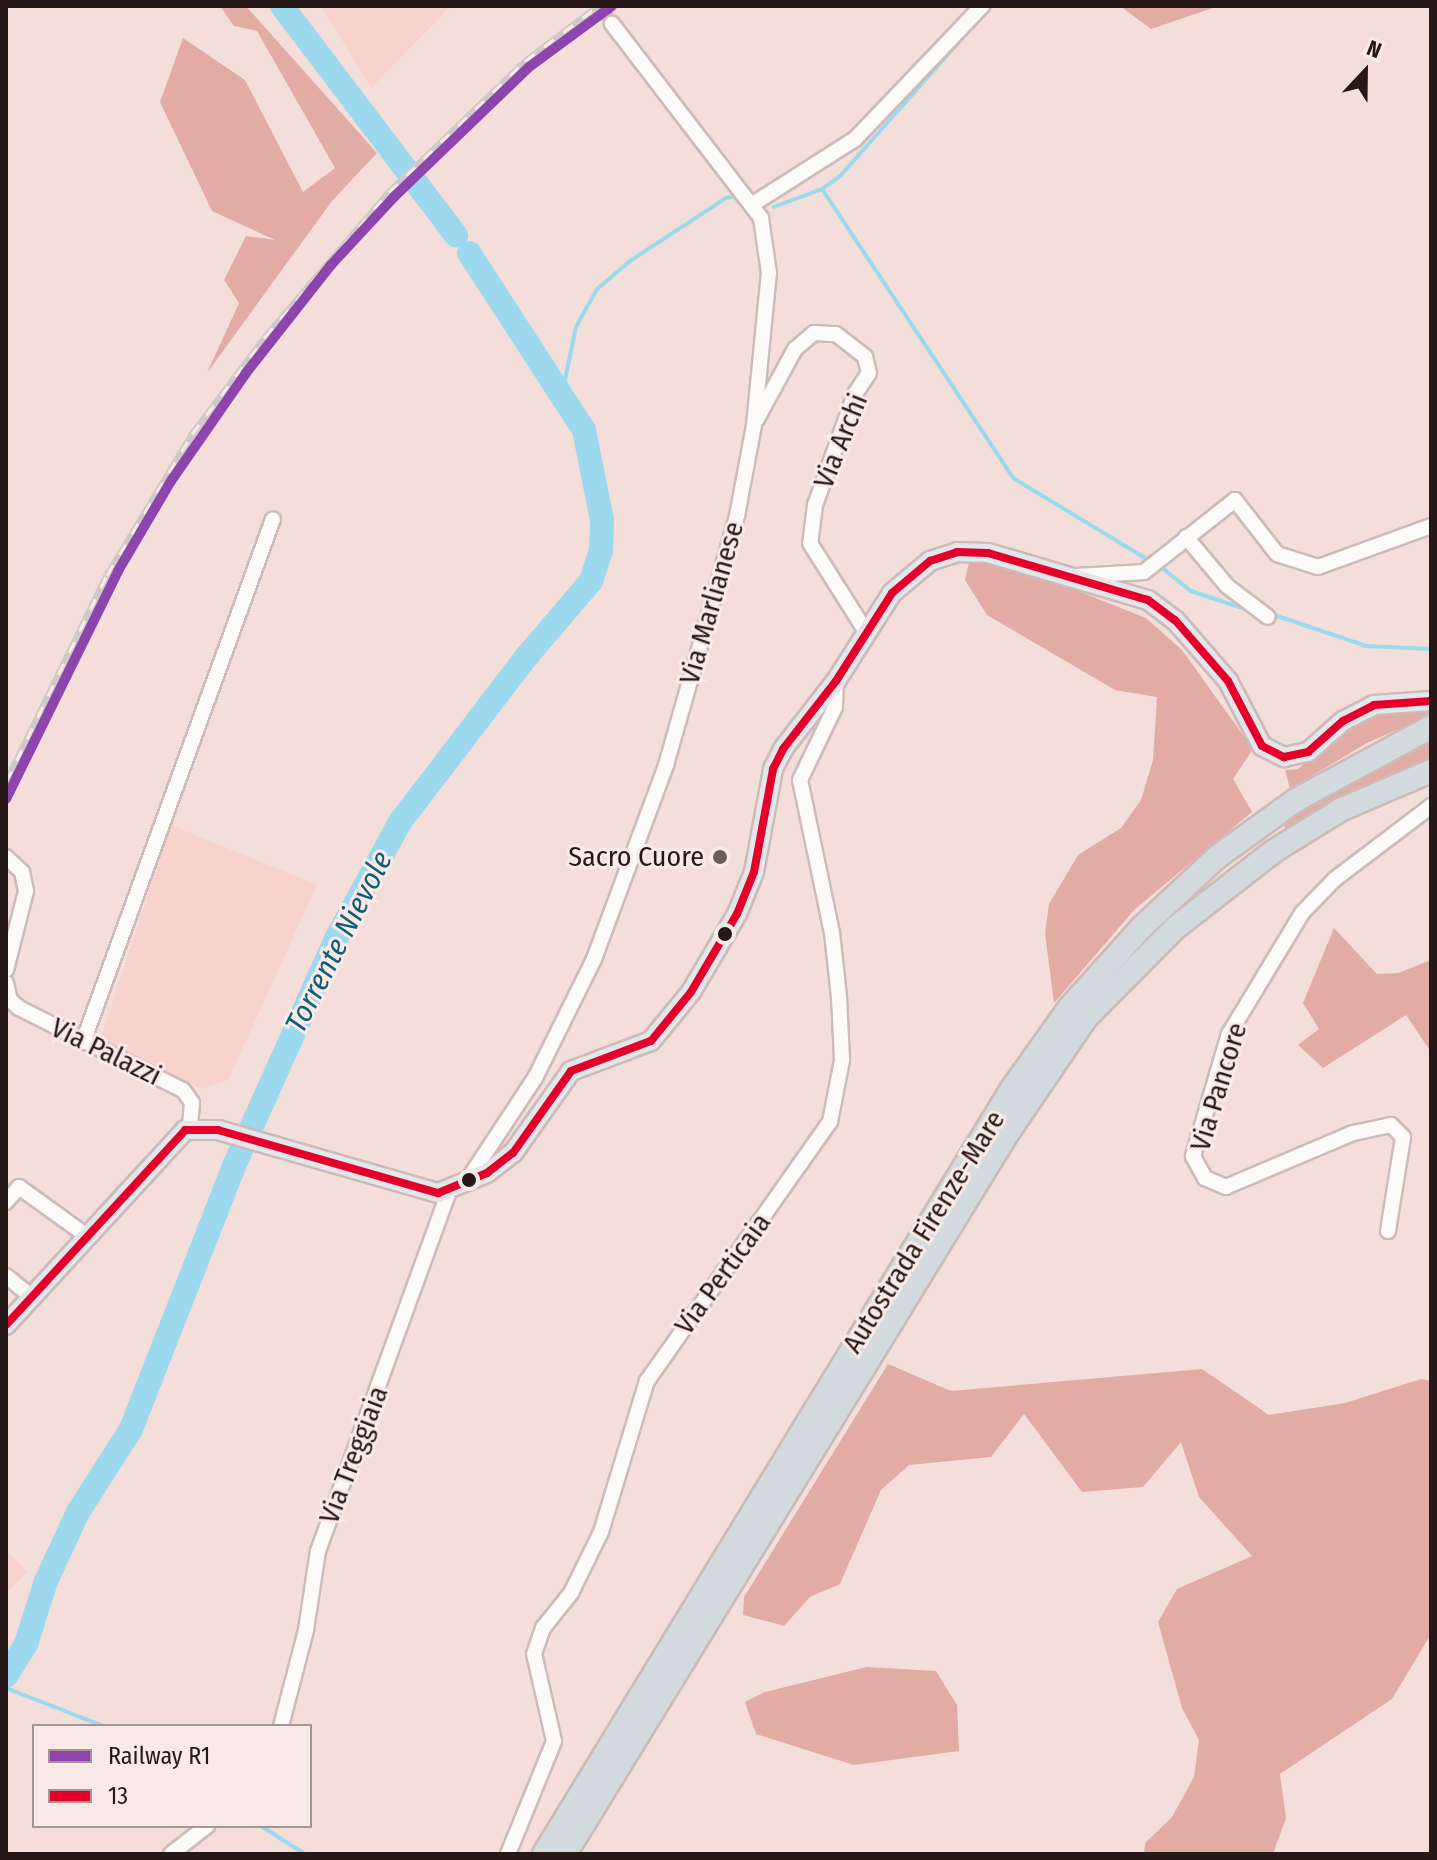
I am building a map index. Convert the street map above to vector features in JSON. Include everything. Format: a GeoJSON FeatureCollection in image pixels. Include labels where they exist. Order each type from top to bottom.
{"type":"FeatureCollection","features":[{"type":"Feature","properties":{"kind":"highway","name":"Autostrada Firenze-Mare"},"geometry":{"type":"LineString","coordinates":[[544,1854],[1011,1090],[1070,1007],[1142,927],[1217,857],[1296,800],[1431,727]]}},
{"type":"Feature","properties":{"kind":"highway","name":"Autostrada Firenze-Mare"},"geometry":{"type":"LineString","coordinates":[[565,1854],[1023,1108],[1085,1019],[1175,928],[1274,851],[1342,809],[1431,771]]}},
{"type":"Feature","properties":{"kind":"main road"},"geometry":{"type":"LineString","coordinates":[[6,1325],[190,1128],[218,1130],[425,1193],[457,1188],[500,1164],[523,1143],[571,1071],[643,1047],[672,1019],[737,914],[754,872],[773,769],[836,681],[866,632],[910,574],[957,552],[988,553],[1148,600],[1175,620],[1228,681],[1262,746],[1274,753],[1295,756],[1308,752],[1343,721],[1374,705],[1431,701]]}},
{"type":"Feature","properties":{"kind":"street"},"geometry":{"type":"LineString","coordinates":[[753,204],[855,139],[982,6]]}},
{"type":"Feature","properties":{"kind":"street","name":"Via Marlianese"},"geometry":{"type":"LineString","coordinates":[[457,1188],[535,1078],[594,959],[666,765],[737,516],[754,425],[769,273],[761,218],[612,24]]}},
{"type":"Feature","properties":{"kind":"street","name":"Via Archi"},"geometry":{"type":"LineString","coordinates":[[754,425],[804,338],[823,331],[836,334],[865,357],[869,373],[855,394],[815,505],[810,543],[866,632]]}},
{"type":"Feature","properties":{"kind":"street"},"geometry":{"type":"LineString","coordinates":[[1071,577],[1144,572],[1235,500],[1277,554],[1318,567],[1431,526]]}},
{"type":"Feature","properties":{"kind":"street"},"geometry":{"type":"LineString","coordinates":[[83,1042],[273,519]]}},
{"type":"Feature","properties":{"kind":"street"},"geometry":{"type":"LineString","coordinates":[[1186,537],[1227,586],[1268,617]]}},
{"type":"Feature","properties":{"kind":"street","name":"Via Perticaia"},"geometry":{"type":"LineString","coordinates":[[508,1854],[554,1741],[534,1654],[543,1628],[571,1593],[601,1532],[647,1381],[830,1122],[842,1060],[839,997],[832,933],[800,780],[835,707],[836,681]]}},
{"type":"Feature","properties":{"kind":"street","name":"Via Pancore"},"geometry":{"type":"LineString","coordinates":[[1388,1231],[1403,1137],[1391,1125],[1353,1133],[1226,1187],[1205,1178],[1193,1156],[1229,1034],[1302,913],[1335,879],[1431,806]]}},
{"type":"Feature","properties":{"kind":"street"},"geometry":{"type":"LineString","coordinates":[[6,857],[22,872],[26,891],[6,970]]}},
{"type":"Feature","properties":{"kind":"street","name":"Via Palazzi"},"geometry":{"type":"LineString","coordinates":[[6,983],[16,1006],[183,1090],[192,1103],[190,1128]]}},
{"type":"Feature","properties":{"kind":"street"},"geometry":{"type":"LineString","coordinates":[[6,1202],[19,1187],[87,1236]]}},
{"type":"Feature","properties":{"kind":"street","name":"Via Treggiaia"},"geometry":{"type":"LineString","coordinates":[[282,1724],[306,1630],[318,1551],[457,1188]]}},
{"type":"Feature","properties":{"kind":"street"},"geometry":{"type":"LineString","coordinates":[[6,1276],[32,1297]]}},
{"type":"Feature","properties":{"kind":"street"},"geometry":{"type":"LineString","coordinates":[[171,1854],[204,1828]]}},
{"type":"Feature","properties":{"kind":"shaded area"},"geometry":{"type":"Polygon","coordinates":[[[220,6],[246,6],[377,153],[332,201],[207,373],[239,303],[224,280],[246,236],[275,240],[212,211],[160,102],[183,38],[245,80],[303,192],[335,168],[257,31],[234,26],[220,6]]]}},
{"type":"Feature","properties":{"kind":"shaded area"},"geometry":{"type":"Polygon","coordinates":[[[321,6],[451,6],[371,88],[321,6]]]}},
{"type":"Feature","properties":{"kind":"shaded area"},"geometry":{"type":"Polygon","coordinates":[[[1120,6],[1219,6],[1151,29],[1120,6]]]}},
{"type":"Feature","properties":{"kind":"shaded area"},"geometry":{"type":"Polygon","coordinates":[[[970,559],[1058,583],[1146,618],[1182,650],[1253,749],[1233,779],[1252,812],[1135,909],[1054,1003],[1045,933],[1049,904],[1078,855],[1121,828],[1141,800],[1153,760],[1157,697],[1115,690],[987,615],[965,580],[970,559]]]}},
{"type":"Feature","properties":{"kind":"shaded area"},"geometry":{"type":"Polygon","coordinates":[[[1431,708],[1431,715],[1367,743],[1290,789],[1285,770],[1298,769],[1355,722],[1371,714],[1431,708]]]}},
{"type":"Feature","properties":{"kind":"shaded area"},"geometry":{"type":"Polygon","coordinates":[[[1431,735],[1431,763],[1288,832],[1280,820],[1431,735]]]}},
{"type":"Feature","properties":{"kind":"shaded area"},"geometry":{"type":"Polygon","coordinates":[[[171,825],[317,885],[228,1080],[201,1089],[100,1040],[171,825]]]}},
{"type":"Feature","properties":{"kind":"shaded area"},"geometry":{"type":"Polygon","coordinates":[[[1334,928],[1377,974],[1398,973],[1431,960],[1431,1052],[1406,1015],[1323,1068],[1298,1045],[1319,1029],[1303,1003],[1334,928]]]}},
{"type":"Feature","properties":{"kind":"shaded area"},"geometry":{"type":"Polygon","coordinates":[[[888,1364],[951,1391],[1202,1369],[1269,1415],[1345,1403],[1421,1379],[1431,1381],[1431,1634],[1392,1699],[1280,1774],[1286,1818],[1273,1854],[1144,1854],[1145,1843],[1172,1817],[1194,1777],[1199,1740],[1182,1708],[1158,1622],[1177,1589],[1252,1556],[1199,1497],[1181,1442],[1143,1487],[1082,1492],[1024,1414],[991,1457],[909,1465],[881,1490],[840,1584],[810,1597],[784,1626],[743,1615],[744,1597],[888,1364]]]}},
{"type":"Feature","properties":{"kind":"shaded area"},"geometry":{"type":"Polygon","coordinates":[[[6,1550],[27,1572],[6,1593],[6,1550]]]}},
{"type":"Feature","properties":{"kind":"shaded area"},"geometry":{"type":"Polygon","coordinates":[[[867,1667],[936,1671],[957,1705],[959,1751],[854,1765],[756,1734],[745,1702],[765,1692],[867,1667]]]}},
{"type":"Feature","properties":{"kind":"waterway","name":"Torrente Nievole"},"geometry":{"type":"LineString","coordinates":[[282,6],[456,235]]}},
{"type":"Feature","properties":{"kind":"waterway"},"geometry":{"type":"LineString","coordinates":[[774,207],[822,189],[840,176],[991,6]]}},
{"type":"Feature","properties":{"kind":"waterway"},"geometry":{"type":"LineString","coordinates":[[822,189],[1013,478],[1145,558]]}},
{"type":"Feature","properties":{"kind":"waterway"},"geometry":{"type":"LineString","coordinates":[[562,395],[576,327],[597,289],[630,261],[726,198],[739,196]]}},
{"type":"Feature","properties":{"kind":"waterway","name":"Torrente Nievole"},"geometry":{"type":"LineString","coordinates":[[6,1676],[26,1644],[46,1581],[78,1512],[131,1429],[234,1166],[336,939],[400,822],[527,656],[591,581],[601,551],[602,520],[584,430],[469,253]]}},
{"type":"Feature","properties":{"kind":"waterway"},"geometry":{"type":"LineString","coordinates":[[1161,567],[1191,591],[1254,612]]}},
{"type":"Feature","properties":{"kind":"waterway"},"geometry":{"type":"LineString","coordinates":[[1274,615],[1366,646],[1431,649]]}},
{"type":"Feature","properties":{"kind":"waterway"},"geometry":{"type":"LineString","coordinates":[[6,1688],[98,1724]]}},
{"type":"Feature","properties":{"kind":"waterway"},"geometry":{"type":"LineString","coordinates":[[264,1828],[305,1854]]}},
{"type":"Feature","properties":{"kind":"tunnel"},"geometry":{"type":"LineString","coordinates":[[600,6],[612,24]]}},
{"type":"Feature","properties":{"kind":"railway"},"geometry":{"type":"LineString","coordinates":[[6,782],[107,575],[192,434],[265,337],[389,192],[525,61],[598,6]]}},
{"type":"Feature","properties":{"kind":"rail line","name":"R1"},"geometry":{"type":"LineString","coordinates":[[6,799],[118,571],[171,481],[246,373],[331,265],[394,197],[529,67],[612,6]]}},
{"type":"Feature","properties":{"kind":"transit line","name":"13"},"geometry":{"type":"LineString","coordinates":[[6,1325],[185,1130],[218,1130],[438,1193],[487,1173],[513,1153],[571,1071],[651,1041],[691,992],[737,914],[754,872],[773,769],[783,749],[836,681],[892,593],[930,561],[957,552],[988,553],[1148,600],[1175,620],[1228,681],[1262,746],[1284,757],[1308,752],[1343,721],[1374,705],[1431,701]]}},
{"type":"Feature","properties":{"kind":"place","name":"Sacro Cuore"},"geometry":{"type":"Point","coordinates":[720,857]}}]}
